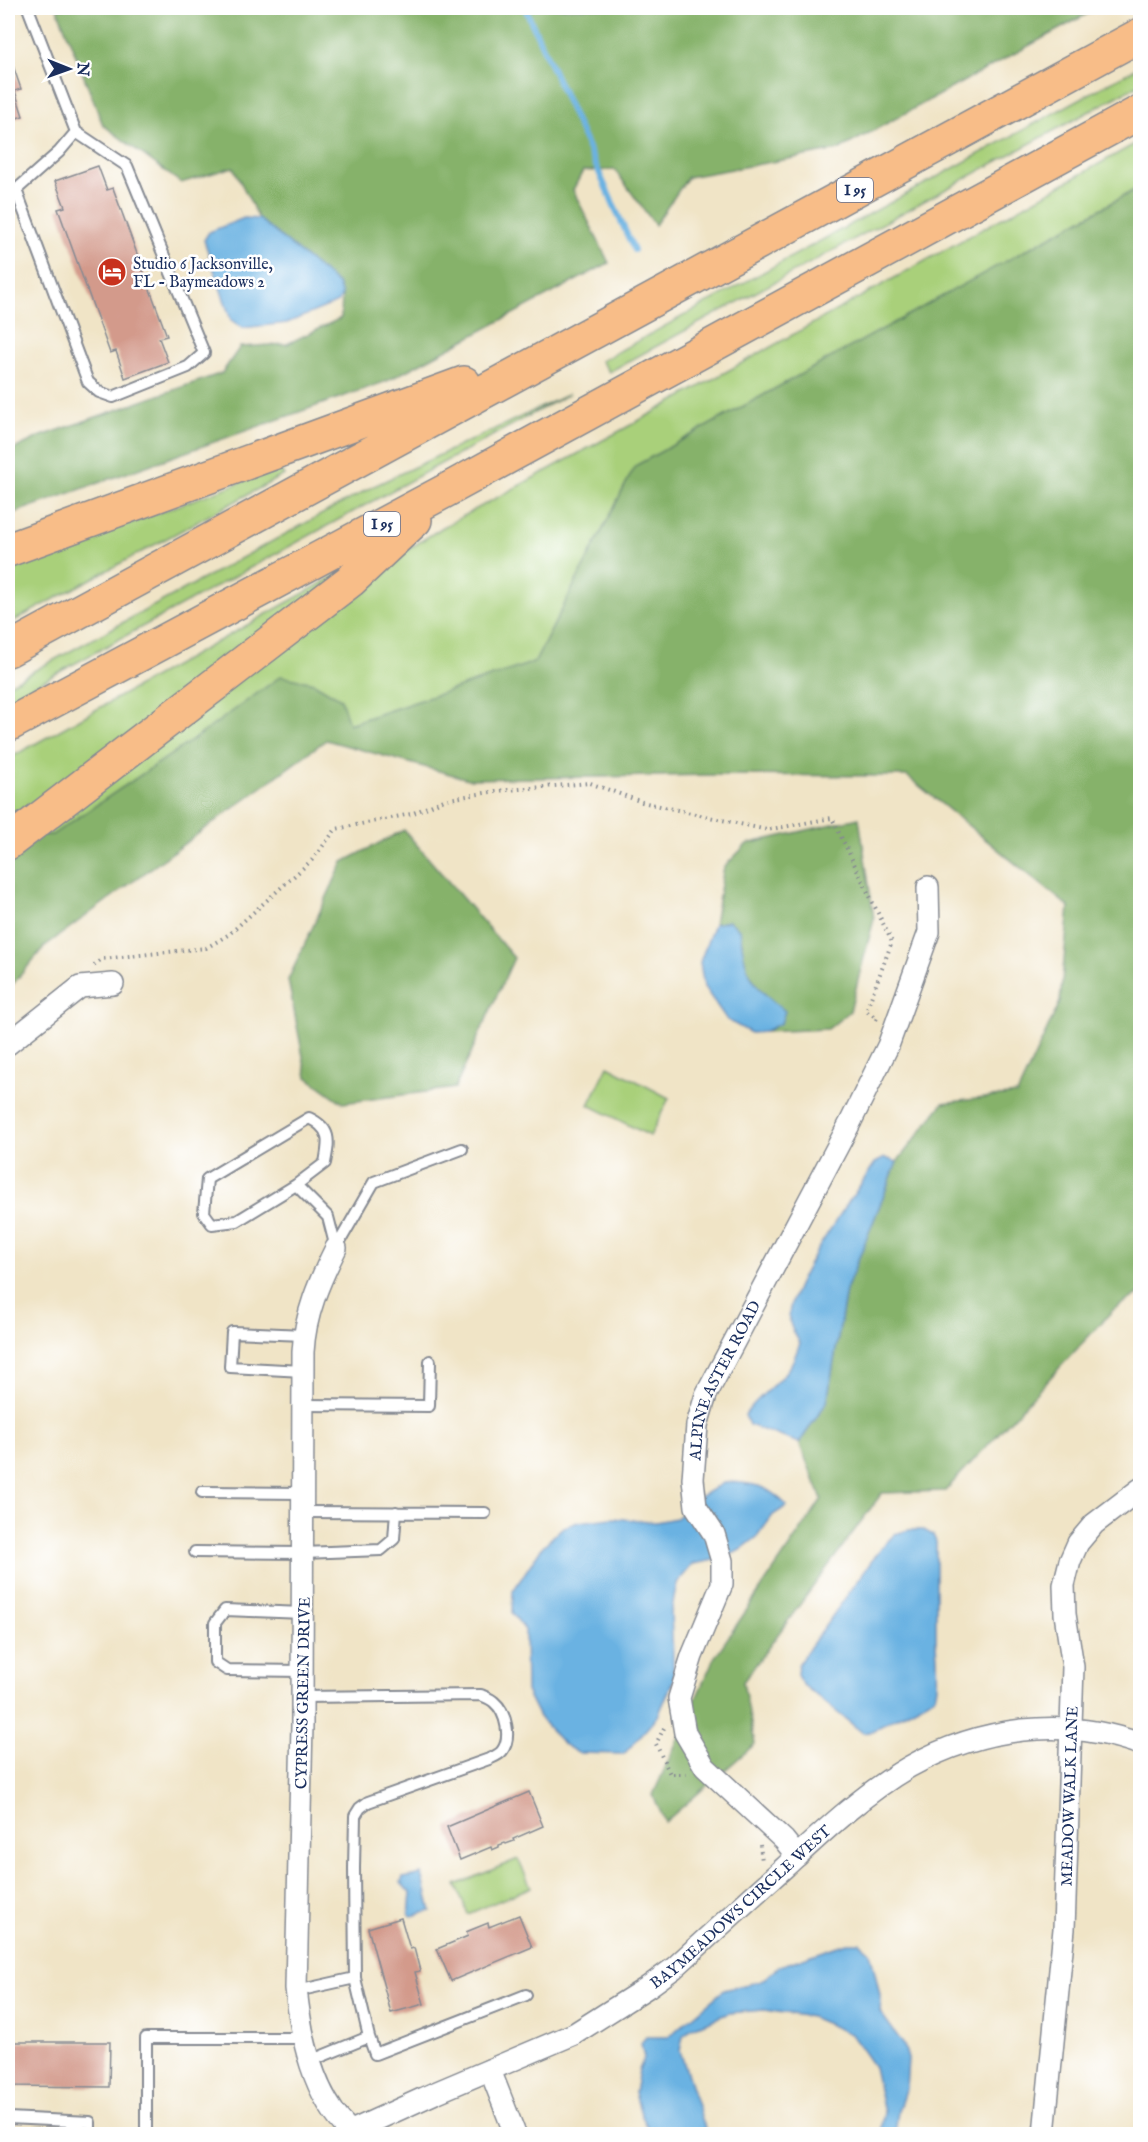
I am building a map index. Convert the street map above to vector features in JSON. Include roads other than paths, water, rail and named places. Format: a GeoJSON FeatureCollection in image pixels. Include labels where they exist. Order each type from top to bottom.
{"type":"FeatureCollection","features":[{"type":"Feature","properties":{"kind":"highway","name":"I 95"},"geometry":{"type":"LineString","coordinates":[[8,650],[1140,34]]}},
{"type":"Feature","properties":{"kind":"highway","name":"I 95"},"geometry":{"type":"LineString","coordinates":[[8,725],[1140,112]]}},
{"type":"Feature","properties":{"kind":"highway"},"geometry":{"type":"LineString","coordinates":[[8,550],[570,345]]}},
{"type":"Feature","properties":{"kind":"highway"},"geometry":{"type":"LineString","coordinates":[[8,843],[350,581],[447,489]]}},
{"type":"Feature","properties":{"kind":"street","name":"ALPINE ASTER ROAD"},"geometry":{"type":"LineString","coordinates":[[791,1848],[705,1767],[685,1733],[679,1698],[692,1656],[722,1584],[722,1561],[714,1534],[696,1507],[693,1479],[697,1425],[706,1395],[850,1123],[888,1046],[928,932],[928,887]]}},
{"type":"Feature","properties":{"kind":"street"},"geometry":{"type":"LineString","coordinates":[[8,1044],[80,987],[113,984]]}},
{"type":"Feature","properties":{"kind":"street","name":"CYPRESS GREEN DRIVE"},"geometry":{"type":"LineString","coordinates":[[336,1248],[317,1285],[304,1335],[303,1613],[297,1991],[298,2018],[310,2061],[321,2089],[349,2134]]}},
{"type":"Feature","properties":{"kind":"street","name":"MEADOW WALK LANE"},"geometry":{"type":"LineString","coordinates":[[1044,2134],[1064,1929],[1073,1666],[1065,1614],[1065,1585],[1070,1561],[1078,1543],[1094,1524],[1140,1490]]}},
{"type":"Feature","properties":{"kind":"street","name":"BAYMEADOWS CIRCLE WEST"},"geometry":{"type":"LineString","coordinates":[[349,2134],[435,2093],[573,2034],[648,1988],[674,1968],[791,1848],[908,1768],[930,1757],[958,1745],[1019,1729],[1070,1728],[1122,1738],[1140,1744]]}},
{"type":"Feature","properties":{"kind":"street"},"geometry":{"type":"LineString","coordinates":[[490,2070],[515,2134]]}},
{"type":"Feature","properties":{"kind":"lane"},"geometry":{"type":"LineString","coordinates":[[28,8],[76,132],[126,166],[204,353],[188,367],[113,397],[99,392],[88,382],[12,190],[59,153],[76,132]]}},
{"type":"Feature","properties":{"kind":"lane"},"geometry":{"type":"LineString","coordinates":[[309,1118],[321,1124],[329,1140],[325,1163],[296,1185],[237,1221],[212,1224],[204,1213],[207,1179],[309,1118]]}},
{"type":"Feature","properties":{"kind":"lane"},"geometry":{"type":"LineString","coordinates":[[336,1248],[374,1182],[462,1149]]}},
{"type":"Feature","properties":{"kind":"lane"},"geometry":{"type":"LineString","coordinates":[[296,1185],[328,1217],[336,1248]]}},
{"type":"Feature","properties":{"kind":"lane"},"geometry":{"type":"LineString","coordinates":[[303,1371],[230,1367],[232,1332],[304,1335]]}},
{"type":"Feature","properties":{"kind":"lane"},"geometry":{"type":"LineString","coordinates":[[303,1406],[429,1406],[430,1361]]}},
{"type":"Feature","properties":{"kind":"lane"},"geometry":{"type":"LineString","coordinates":[[202,1492],[396,1512],[485,1513]]}},
{"type":"Feature","properties":{"kind":"lane"},"geometry":{"type":"LineString","coordinates":[[195,1552],[303,1553],[381,1550],[394,1539],[396,1512]]}},
{"type":"Feature","properties":{"kind":"lane"},"geometry":{"type":"LineString","coordinates":[[302,1671],[227,1670],[215,1662],[215,1623],[225,1610],[303,1613]]}},
{"type":"Feature","properties":{"kind":"lane"},"geometry":{"type":"LineString","coordinates":[[302,1697],[481,1695],[494,1702],[505,1717],[505,1744],[501,1753],[431,1781],[368,1802],[360,1808],[356,1816],[355,1978],[375,2054],[526,1995]]}},
{"type":"Feature","properties":{"kind":"lane"},"geometry":{"type":"LineString","coordinates":[[297,1991],[355,1978]]}},
{"type":"Feature","properties":{"kind":"lane"},"geometry":{"type":"LineString","coordinates":[[146,2134],[146,2038],[303,2037]]}},
{"type":"Feature","properties":{"kind":"lane"},"geometry":{"type":"LineString","coordinates":[[310,2061],[369,2037]]}},
{"type":"Feature","properties":{"kind":"lane"},"geometry":{"type":"LineString","coordinates":[[8,2118],[90,2122],[90,2134]]}},
{"type":"Feature","properties":{"kind":"water"},"geometry":{"type":"Polygon","coordinates":[[[244,218],[259,219],[338,284],[342,295],[338,302],[287,323],[243,328],[231,320],[204,240],[209,232],[244,218]]]}},
{"type":"Feature","properties":{"kind":"water"},"geometry":{"type":"Polygon","coordinates":[[[729,921],[740,930],[744,957],[751,977],[764,993],[785,1011],[781,1023],[764,1032],[751,1033],[727,1020],[704,987],[700,962],[714,924],[729,921]]]}},
{"type":"Feature","properties":{"kind":"water"},"geometry":{"type":"Polygon","coordinates":[[[885,1158],[897,1162],[846,1290],[827,1402],[799,1443],[749,1425],[745,1415],[785,1373],[800,1343],[789,1320],[792,1301],[799,1282],[824,1239],[875,1163],[885,1158]]]}},
{"type":"Feature","properties":{"kind":"water"},"geometry":{"type":"Polygon","coordinates":[[[725,1482],[759,1486],[787,1506],[773,1515],[757,1537],[740,1550],[725,1558],[693,1564],[677,1583],[671,1613],[674,1679],[658,1716],[624,1754],[578,1753],[563,1744],[539,1717],[526,1691],[525,1630],[512,1613],[513,1591],[542,1547],[562,1528],[578,1522],[612,1518],[656,1522],[676,1518],[699,1497],[725,1482]]]}},
{"type":"Feature","properties":{"kind":"water"},"geometry":{"type":"Polygon","coordinates":[[[909,1530],[924,1530],[933,1535],[936,1542],[936,1691],[935,1695],[928,1700],[870,1732],[863,1733],[802,1684],[797,1675],[798,1664],[881,1548],[895,1534],[909,1530]]]}},
{"type":"Feature","properties":{"kind":"water"},"geometry":{"type":"Polygon","coordinates":[[[422,1874],[431,1911],[412,1916],[409,1914],[411,1894],[401,1883],[403,1878],[422,1874]]]}},
{"type":"Feature","properties":{"kind":"water"},"geometry":{"type":"Polygon","coordinates":[[[847,1943],[860,1943],[870,1952],[881,1999],[880,2012],[904,2045],[908,2059],[906,2088],[898,2111],[895,2134],[881,2134],[884,2112],[874,2067],[851,2034],[811,2017],[764,2010],[729,2013],[690,2029],[683,2036],[680,2051],[707,2134],[651,2134],[641,2114],[635,2093],[639,2070],[644,2058],[641,2043],[646,2037],[668,2037],[724,1990],[761,1981],[780,1966],[847,1943]]]}},
{"type":"Feature","properties":{"kind":"waterway"},"geometry":{"type":"LineString","coordinates":[[525,8],[634,250]]}},
{"type":"Feature","properties":{"kind":"place","name":"Studio 6 Jacksonville, FL - Baymeadows 2"},"geometry":{"type":"Point","coordinates":[112,272]}}]}
